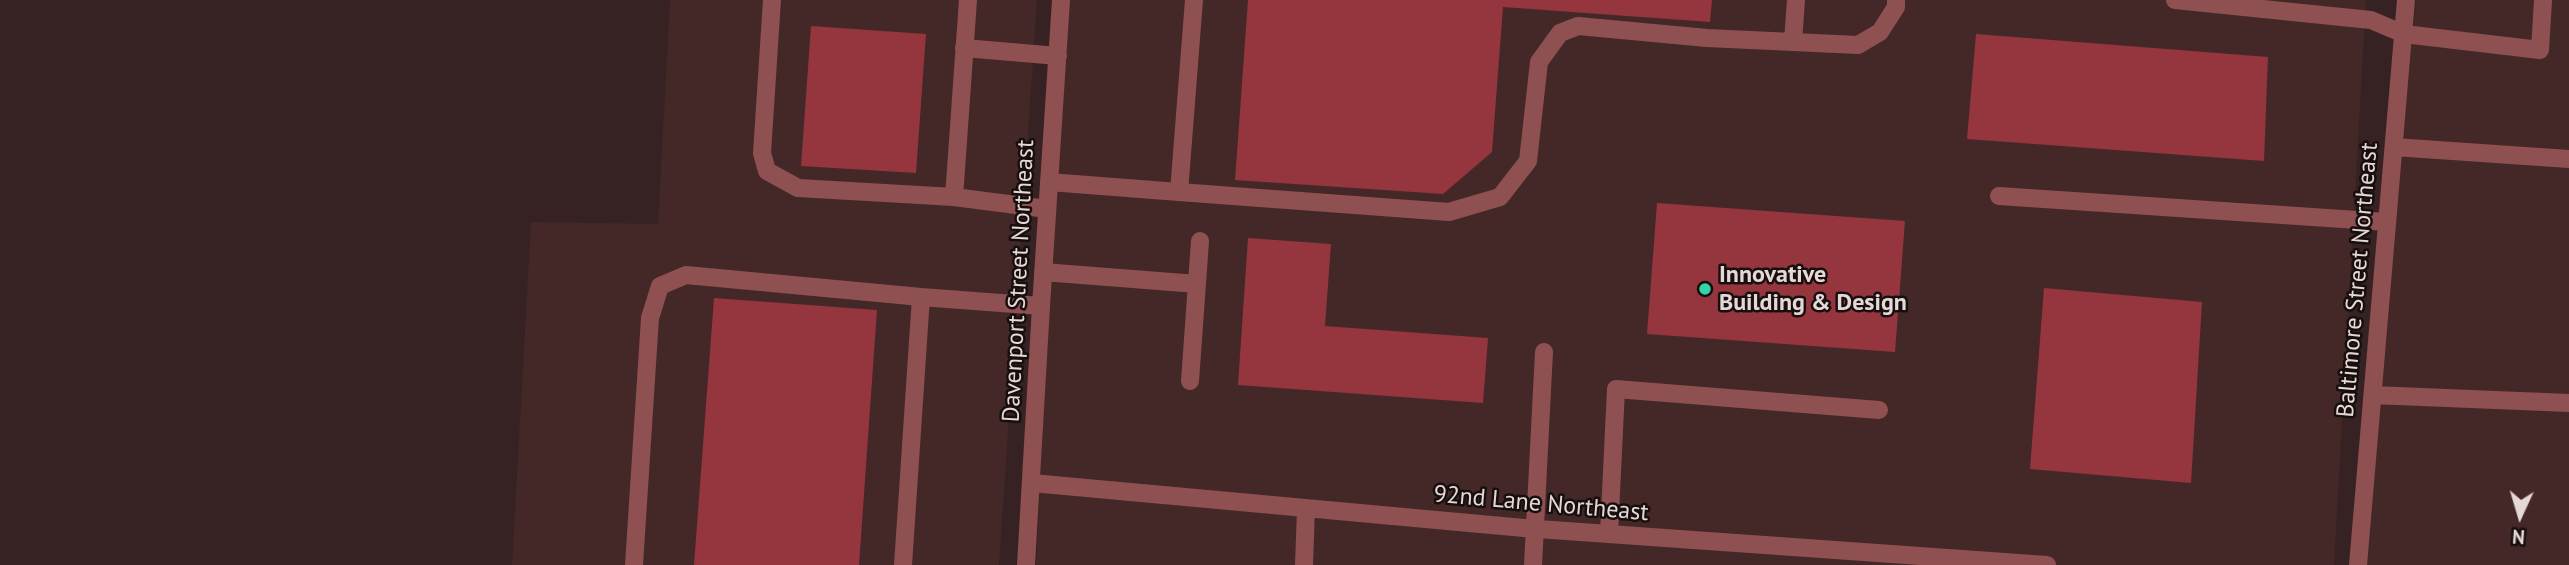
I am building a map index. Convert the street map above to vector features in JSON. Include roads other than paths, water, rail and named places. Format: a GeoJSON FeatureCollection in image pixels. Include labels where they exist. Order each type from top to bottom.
{"type":"FeatureCollection","features":[{"type":"Feature","properties":{"kind":"street"},"geometry":{"type":"LineString","coordinates":[[772,0],[762,153],[767,170],[798,188],[954,197],[1047,209]]}},
{"type":"Feature","properties":{"kind":"street"},"geometry":{"type":"LineString","coordinates":[[954,197],[968,0]]}},
{"type":"Feature","properties":{"kind":"street","name":"Davenport Street Northeast"},"geometry":{"type":"LineString","coordinates":[[1026,565],[1061,0]]}},
{"type":"Feature","properties":{"kind":"street"},"geometry":{"type":"LineString","coordinates":[[1179,192],[1194,0]]}},
{"type":"Feature","properties":{"kind":"street"},"geometry":{"type":"LineString","coordinates":[[1793,42],[1796,0]]}},
{"type":"Feature","properties":{"kind":"street"},"geometry":{"type":"LineString","coordinates":[[1049,182],[1449,212],[1500,197],[1528,161],[1539,62],[1560,33],[1578,26],[1707,38],[1858,45],[1880,33],[1896,7],[1896,0]]}},
{"type":"Feature","properties":{"kind":"street"},"geometry":{"type":"LineString","coordinates":[[2175,0],[2371,20],[2403,34],[2540,50],[2543,0]]}},
{"type":"Feature","properties":{"kind":"street","name":"Baltimore Street Northeast"},"geometry":{"type":"LineString","coordinates":[[2358,565],[2406,0]]}},
{"type":"Feature","properties":{"kind":"street"},"geometry":{"type":"LineString","coordinates":[[964,48],[1058,56]]}},
{"type":"Feature","properties":{"kind":"street"},"geometry":{"type":"LineString","coordinates":[[2394,147],[2569,159]]}},
{"type":"Feature","properties":{"kind":"street"},"geometry":{"type":"LineString","coordinates":[[1999,196],[2387,222]]}},
{"type":"Feature","properties":{"kind":"street"},"geometry":{"type":"LineString","coordinates":[[1190,381],[1200,242]]}},
{"type":"Feature","properties":{"kind":"street"},"geometry":{"type":"LineString","coordinates":[[1043,272],[1197,284]]}},
{"type":"Feature","properties":{"kind":"street"},"geometry":{"type":"LineString","coordinates":[[635,565],[649,318],[660,286],[686,275],[1041,306]]}},
{"type":"Feature","properties":{"kind":"street"},"geometry":{"type":"LineString","coordinates":[[903,565],[921,297]]}},
{"type":"Feature","properties":{"kind":"street"},"geometry":{"type":"LineString","coordinates":[[1533,565],[1544,352]]}},
{"type":"Feature","properties":{"kind":"street"},"geometry":{"type":"LineString","coordinates":[[1609,534],[1616,389],[1880,410]]}},
{"type":"Feature","properties":{"kind":"street"},"geometry":{"type":"LineString","coordinates":[[2373,395],[2569,403]]}},
{"type":"Feature","properties":{"kind":"street","name":"92nd Lane Northeast"},"geometry":{"type":"LineString","coordinates":[[1032,483],[1891,560],[2047,565]]}},
{"type":"Feature","properties":{"kind":"street"},"geometry":{"type":"LineString","coordinates":[[1304,565],[1306,508]]}},
{"type":"Feature","properties":{"kind":"place","name":"Innovative Building & Design"},"geometry":{"type":"Point","coordinates":[1705,289]}}]}
